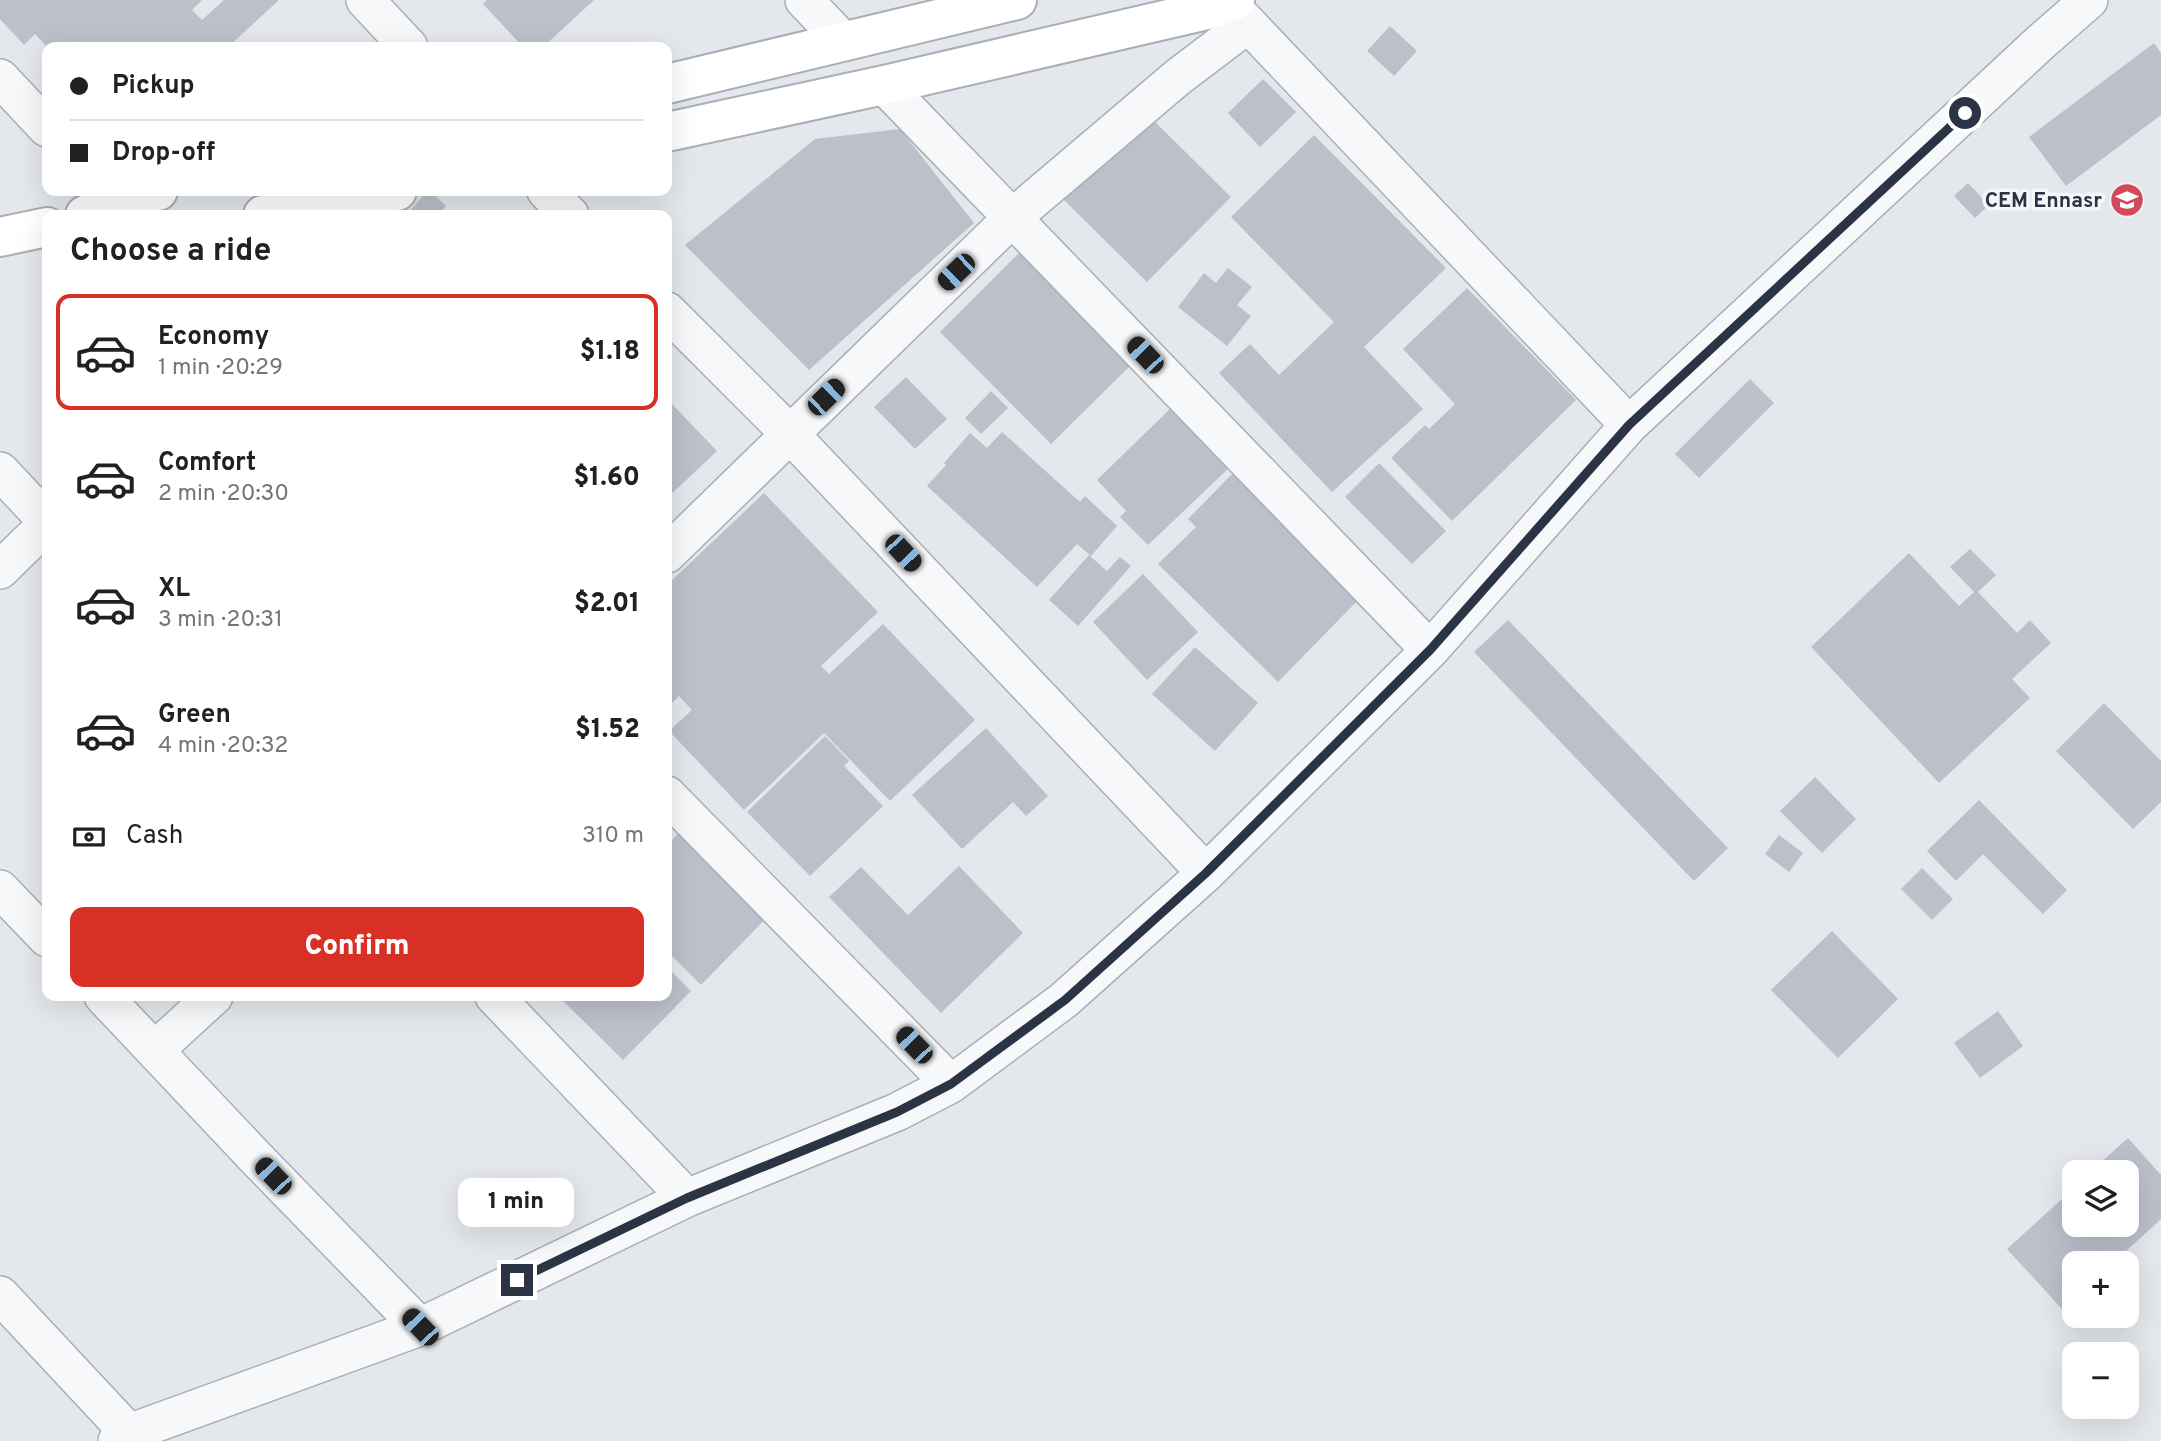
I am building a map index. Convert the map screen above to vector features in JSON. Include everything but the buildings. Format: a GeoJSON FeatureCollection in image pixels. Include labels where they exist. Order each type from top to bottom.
{"type":"FeatureCollection","features":[{"type":"Feature","properties":{"kind":"street"},"geometry":{"type":"LineString","coordinates":[[365,0],[404,42]]}},
{"type":"Feature","properties":{"kind":"street"},"geometry":{"type":"LineString","coordinates":[[804,0],[844,42]]}},
{"type":"Feature","properties":{"kind":"street"},"geometry":{"type":"LineString","coordinates":[[672,83],[1017,0]]}},
{"type":"Feature","properties":{"kind":"street"},"geometry":{"type":"LineString","coordinates":[[0,1294],[123,1437],[420,1327],[687,1198],[897,1112],[951,1084],[1065,1000],[1206,873],[1430,650],[1629,425],[2089,0]]}},
{"type":"Feature","properties":{"kind":"street"},"geometry":{"type":"LineString","coordinates":[[1234,6],[1629,425]]}},
{"type":"Feature","properties":{"kind":"street"},"geometry":{"type":"LineString","coordinates":[[672,131],[1234,6]]}},
{"type":"Feature","properties":{"kind":"street"},"geometry":{"type":"LineString","coordinates":[[672,549],[1012,218],[1178,77],[1234,6]]}},
{"type":"Feature","properties":{"kind":"street"},"geometry":{"type":"LineString","coordinates":[[0,78],[42,123]]}},
{"type":"Feature","properties":{"kind":"street"},"geometry":{"type":"LineString","coordinates":[[884,85],[1430,650]]}},
{"type":"Feature","properties":{"kind":"street"},"geometry":{"type":"LineString","coordinates":[[110,205],[141,196]]}},
{"type":"Feature","properties":{"kind":"street"},"geometry":{"type":"LineString","coordinates":[[291,210],[369,196]]}},
{"type":"Feature","properties":{"kind":"street"},"geometry":{"type":"LineString","coordinates":[[551,196],[565,210]]}},
{"type":"Feature","properties":{"kind":"street"},"geometry":{"type":"LineString","coordinates":[[0,237],[42,229]]}},
{"type":"Feature","properties":{"kind":"street"},"geometry":{"type":"LineString","coordinates":[[672,316],[789,433],[1206,873]]}},
{"type":"Feature","properties":{"kind":"street"},"geometry":{"type":"LineString","coordinates":[[0,471],[42,517]]}},
{"type":"Feature","properties":{"kind":"street"},"geometry":{"type":"LineString","coordinates":[[0,570],[42,528]]}},
{"type":"Feature","properties":{"kind":"street"},"geometry":{"type":"LineString","coordinates":[[672,800],[951,1084]]}},
{"type":"Feature","properties":{"kind":"street"},"geometry":{"type":"LineString","coordinates":[[0,889],[42,933]]}},
{"type":"Feature","properties":{"kind":"street"},"geometry":{"type":"LineString","coordinates":[[108,1001],[420,1327]]}},
{"type":"Feature","properties":{"kind":"street"},"geometry":{"type":"LineString","coordinates":[[155,1050],[209,1001]]}},
{"type":"Feature","properties":{"kind":"street"},"geometry":{"type":"LineString","coordinates":[[499,1001],[687,1198]]}},
{"type":"Feature","properties":{"kind":"place","name":"CEM Ennasr"},"geometry":{"type":"Point","coordinates":[2127,200]}},
{"type":"Feature","properties":{"kind":"route"},"geometry":{"type":"LineString","coordinates":[[517,1280],[687,1198],[897,1112],[951,1084],[1065,1000],[1206,873],[1430,650],[1629,425],[1965,113]]}}]}
